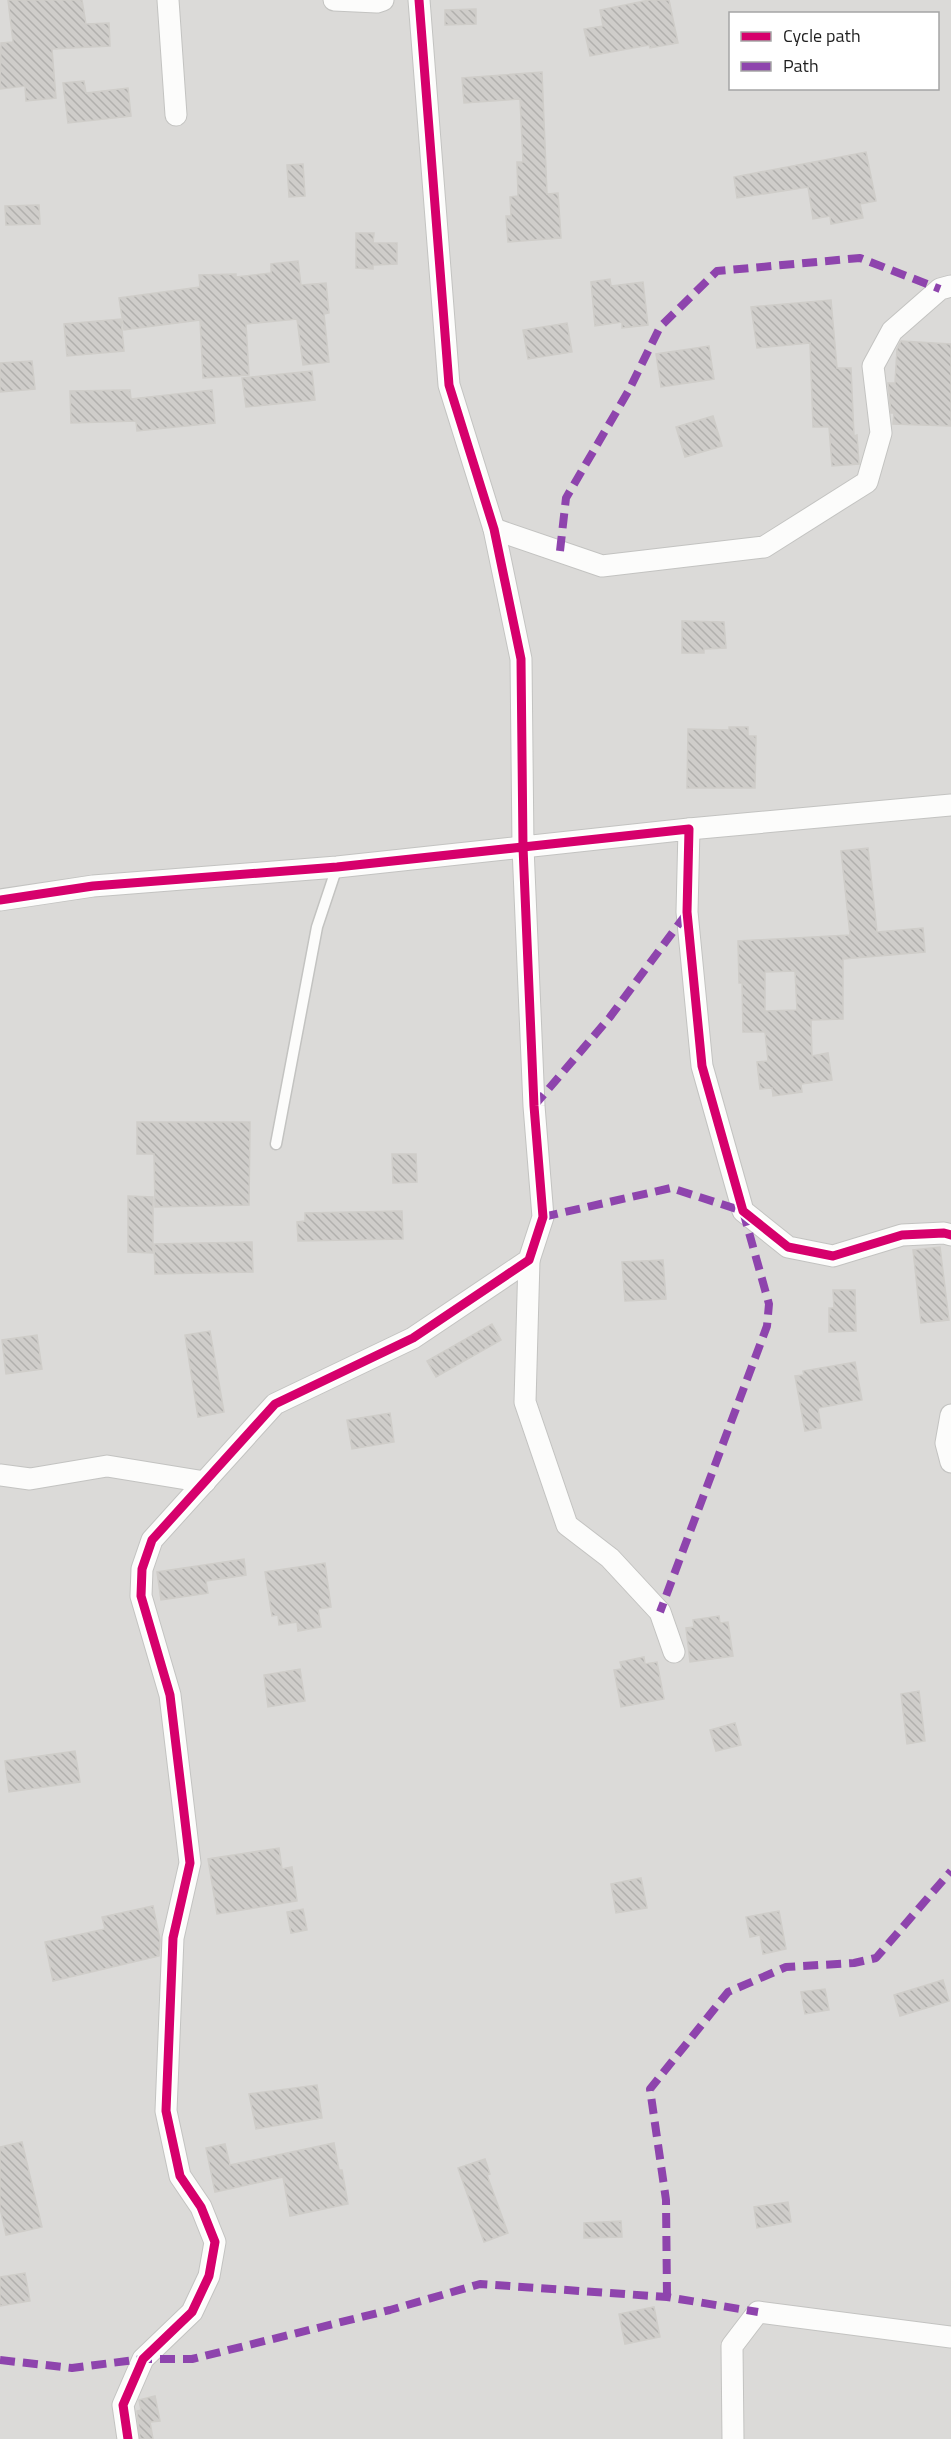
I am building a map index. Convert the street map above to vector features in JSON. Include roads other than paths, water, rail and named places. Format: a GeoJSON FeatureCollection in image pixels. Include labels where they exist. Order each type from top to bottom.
{"type":"FeatureCollection","features":[{"type":"Feature","properties":{"kind":"street"},"geometry":{"type":"LineString","coordinates":[[168,0],[176,116]]}},
{"type":"Feature","properties":{"kind":"street"},"geometry":{"type":"LineString","coordinates":[[334,0],[377,2],[383,0]]}},
{"type":"Feature","properties":{"kind":"street"},"geometry":{"type":"LineString","coordinates":[[419,0],[449,385],[494,529],[521,659],[523,847],[534,1106],[543,1217],[529,1260],[525,1402],[567,1525],[610,1558],[660,1612],[674,1652]]}},
{"type":"Feature","properties":{"kind":"street"},"geometry":{"type":"LineString","coordinates":[[494,529],[602,566],[764,547],[867,482],[881,433],[873,366],[892,331],[940,289],[951,286]]}},
{"type":"Feature","properties":{"kind":"street"},"geometry":{"type":"LineString","coordinates":[[0,900],[93,886],[337,867],[689,829],[951,806]]}},
{"type":"Feature","properties":{"kind":"street"},"geometry":{"type":"LineString","coordinates":[[689,829],[687,912],[702,1066],[743,1211],[788,1247],[833,1256],[902,1235],[951,1234]]}},
{"type":"Feature","properties":{"kind":"street"},"geometry":{"type":"LineString","coordinates":[[128,2439],[123,2405],[143,2359],[192,2312],[209,2276],[215,2242],[201,2207],[180,2176],[166,2111],[173,1938],[190,1863],[170,1695],[141,1596],[142,1569],[152,1540],[275,1404],[413,1338],[529,1260]]}},
{"type":"Feature","properties":{"kind":"street"},"geometry":{"type":"LineString","coordinates":[[951,1415],[946,1443],[951,1462]]}},
{"type":"Feature","properties":{"kind":"street"},"geometry":{"type":"LineString","coordinates":[[0,1475],[30,1479],[107,1466],[205,1482]]}},
{"type":"Feature","properties":{"kind":"street"},"geometry":{"type":"LineString","coordinates":[[733,2439],[732,2346],[758,2312],[951,2337]]}},
{"type":"Feature","properties":{"kind":"lane"},"geometry":{"type":"LineString","coordinates":[[276,1144],[317,927],[337,867]]}}]}
